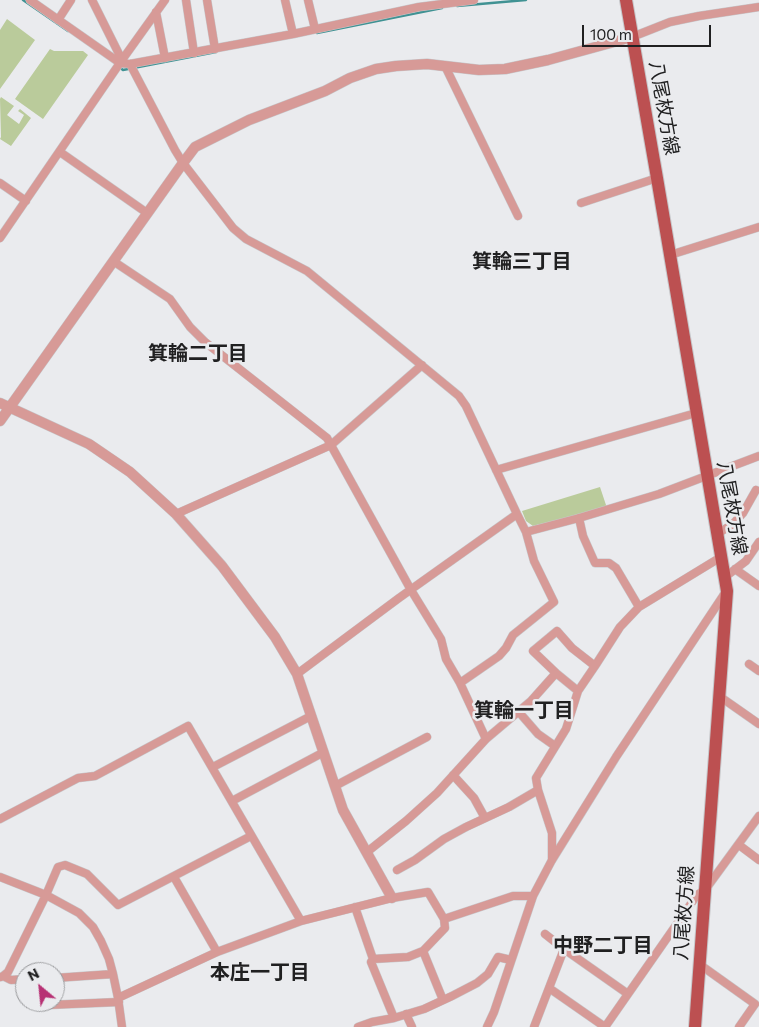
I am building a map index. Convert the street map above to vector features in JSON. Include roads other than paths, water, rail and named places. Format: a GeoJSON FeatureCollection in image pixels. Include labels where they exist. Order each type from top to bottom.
{"type":"FeatureCollection","features":[{"type":"Feature","properties":{"kind":"main road","name":"八尾枚方線"},"geometry":{"type":"LineString","coordinates":[[626,0],[725,577],[726,592],[695,1027]]}},
{"type":"Feature","properties":{"kind":"street"},"geometry":{"type":"LineString","coordinates":[[30,0],[119,64],[130,64],[194,53],[315,30],[417,7],[474,0]]}},
{"type":"Feature","properties":{"kind":"street"},"geometry":{"type":"LineString","coordinates":[[58,20],[71,0]]}},
{"type":"Feature","properties":{"kind":"street"},"geometry":{"type":"LineString","coordinates":[[92,0],[119,64]]}},
{"type":"Feature","properties":{"kind":"street"},"geometry":{"type":"LineString","coordinates":[[0,238],[165,0]]}},
{"type":"Feature","properties":{"kind":"street"},"geometry":{"type":"LineString","coordinates":[[186,0],[194,53]]}},
{"type":"Feature","properties":{"kind":"street"},"geometry":{"type":"LineString","coordinates":[[208,0],[215,49]]}},
{"type":"Feature","properties":{"kind":"street"},"geometry":{"type":"LineString","coordinates":[[285,0],[293,34]]}},
{"type":"Feature","properties":{"kind":"street"},"geometry":{"type":"LineString","coordinates":[[308,0],[315,30]]}},
{"type":"Feature","properties":{"kind":"street"},"geometry":{"type":"LineString","coordinates":[[0,421],[5,405],[114,261],[195,147],[248,120],[376,69],[427,64],[479,70],[505,69],[632,38],[670,22],[759,7]]}},
{"type":"Feature","properties":{"kind":"street"},"geometry":{"type":"LineString","coordinates":[[156,12],[165,58]]}},
{"type":"Feature","properties":{"kind":"street"},"geometry":{"type":"LineString","coordinates":[[130,64],[182,163],[233,228],[246,239],[307,271],[459,396],[466,406],[526,532],[534,561],[554,602],[513,635],[499,656],[460,683]]}},
{"type":"Feature","properties":{"kind":"street"},"geometry":{"type":"LineString","coordinates":[[445,66],[518,216]]}},
{"type":"Feature","properties":{"kind":"street"},"geometry":{"type":"LineString","coordinates":[[60,152],[147,214]]}},
{"type":"Feature","properties":{"kind":"street"},"geometry":{"type":"LineString","coordinates":[[581,203],[657,178]]}},
{"type":"Feature","properties":{"kind":"street"},"geometry":{"type":"LineString","coordinates":[[0,183],[26,201]]}},
{"type":"Feature","properties":{"kind":"street"},"geometry":{"type":"LineString","coordinates":[[670,255],[759,227]]}},
{"type":"Feature","properties":{"kind":"street"},"geometry":{"type":"LineString","coordinates":[[114,261],[170,299],[190,327],[205,342],[326,438],[411,590],[441,639],[446,659],[460,683],[486,739]]}},
{"type":"Feature","properties":{"kind":"street"},"geometry":{"type":"LineString","coordinates":[[176,514],[331,445],[422,365]]}},
{"type":"Feature","properties":{"kind":"street"},"geometry":{"type":"LineString","coordinates":[[5,405],[89,444],[130,472],[176,514],[228,574],[275,637],[297,674],[343,810],[392,898]]}},
{"type":"Feature","properties":{"kind":"street"},"geometry":{"type":"LineString","coordinates":[[496,470],[696,413]]}},
{"type":"Feature","properties":{"kind":"street"},"geometry":{"type":"LineString","coordinates":[[526,532],[659,494],[759,456]]}},
{"type":"Feature","properties":{"kind":"street"},"geometry":{"type":"LineString","coordinates":[[717,534],[733,524],[743,513],[756,490]]}},
{"type":"Feature","properties":{"kind":"street"},"geometry":{"type":"LineString","coordinates":[[297,674],[517,514]]}},
{"type":"Feature","properties":{"kind":"street"},"geometry":{"type":"LineString","coordinates":[[579,518],[583,536],[595,563],[609,563],[616,568],[639,607]]}},
{"type":"Feature","properties":{"kind":"street"},"geometry":{"type":"LineString","coordinates":[[725,577],[746,561],[757,548]]}},
{"type":"Feature","properties":{"kind":"street"},"geometry":{"type":"LineString","coordinates":[[552,860],[552,833],[536,778],[566,728],[578,690],[596,666],[620,627],[639,607],[721,557]]}},
{"type":"Feature","properties":{"kind":"street"},"geometry":{"type":"LineString","coordinates":[[735,569],[759,586]]}},
{"type":"Feature","properties":{"kind":"street"},"geometry":{"type":"LineString","coordinates":[[487,1027],[494,1012],[533,896],[552,860],[616,757],[726,592]]}},
{"type":"Feature","properties":{"kind":"street"},"geometry":{"type":"LineString","coordinates":[[578,690],[556,673],[533,651],[557,631],[572,648],[596,666]]}},
{"type":"Feature","properties":{"kind":"street"},"geometry":{"type":"LineString","coordinates":[[748,664],[759,672]]}},
{"type":"Feature","properties":{"kind":"street"},"geometry":{"type":"LineString","coordinates":[[367,852],[437,794],[486,739],[531,701],[556,673]]}},
{"type":"Feature","properties":{"kind":"street"},"geometry":{"type":"LineString","coordinates":[[719,696],[759,724]]}},
{"type":"Feature","properties":{"kind":"street"},"geometry":{"type":"LineString","coordinates":[[518,711],[538,734],[555,746]]}},
{"type":"Feature","properties":{"kind":"street"},"geometry":{"type":"LineString","coordinates":[[212,767],[311,716]]}},
{"type":"Feature","properties":{"kind":"street"},"geometry":{"type":"LineString","coordinates":[[0,819],[78,778],[94,776],[188,726],[301,921]]}},
{"type":"Feature","properties":{"kind":"street"},"geometry":{"type":"LineString","coordinates":[[335,786],[427,737]]}},
{"type":"Feature","properties":{"kind":"street"},"geometry":{"type":"LineString","coordinates":[[232,801],[324,752]]}},
{"type":"Feature","properties":{"kind":"street"},"geometry":{"type":"LineString","coordinates":[[454,775],[474,798],[485,818]]}},
{"type":"Feature","properties":{"kind":"street"},"geometry":{"type":"LineString","coordinates":[[397,870],[415,860],[444,839],[509,808],[538,790]]}},
{"type":"Feature","properties":{"kind":"street"},"geometry":{"type":"LineString","coordinates":[[549,988],[605,1027],[697,895],[705,890],[759,816]]}},
{"type":"Feature","properties":{"kind":"street"},"geometry":{"type":"LineString","coordinates":[[2,977],[8,972],[58,867],[65,865],[87,874],[118,905],[251,836]]}},
{"type":"Feature","properties":{"kind":"street"},"geometry":{"type":"LineString","coordinates":[[739,845],[759,860]]}},
{"type":"Feature","properties":{"kind":"street"},"geometry":{"type":"LineString","coordinates":[[0,877],[46,895],[79,913],[93,927],[114,974],[122,1027]]}},
{"type":"Feature","properties":{"kind":"street"},"geometry":{"type":"LineString","coordinates":[[174,877],[216,952]]}},
{"type":"Feature","properties":{"kind":"street"},"geometry":{"type":"LineString","coordinates":[[65,1004],[119,1000],[216,952],[301,921],[392,898],[428,892],[444,919],[445,928],[423,951],[408,957],[373,959]]}},
{"type":"Feature","properties":{"kind":"street"},"geometry":{"type":"LineString","coordinates":[[444,919],[513,896],[533,896]]}},
{"type":"Feature","properties":{"kind":"street"},"geometry":{"type":"LineString","coordinates":[[355,907],[373,959],[371,962],[394,1018]]}},
{"type":"Feature","properties":{"kind":"street"},"geometry":{"type":"LineString","coordinates":[[545,934],[628,994]]}},
{"type":"Feature","properties":{"kind":"street"},"geometry":{"type":"LineString","coordinates":[[535,1027],[564,949]]}},
{"type":"Feature","properties":{"kind":"street"},"geometry":{"type":"LineString","coordinates":[[423,951],[443,1000]]}},
{"type":"Feature","properties":{"kind":"street"},"geometry":{"type":"LineString","coordinates":[[358,1027],[424,1009],[477,983],[488,974],[498,957],[511,960]]}},
{"type":"Feature","properties":{"kind":"street"},"geometry":{"type":"LineString","coordinates":[[699,964],[755,1004],[739,1027]]}},
{"type":"Feature","properties":{"kind":"street"},"geometry":{"type":"LineString","coordinates":[[65,977],[114,974]]}},
{"type":"Feature","properties":{"kind":"street"},"geometry":{"type":"LineString","coordinates":[[2,977],[15,980]]}},
{"type":"Feature","properties":{"kind":"street"},"geometry":{"type":"LineString","coordinates":[[406,1014],[412,1027]]}},
{"type":"Feature","properties":{"kind":"waterway"},"geometry":{"type":"LineString","coordinates":[[23,0],[68,31]]}},
{"type":"Feature","properties":{"kind":"waterway"},"geometry":{"type":"LineString","coordinates":[[457,6],[526,0]]}},
{"type":"Feature","properties":{"kind":"waterway"},"geometry":{"type":"LineString","coordinates":[[317,33],[442,8]]}},
{"type":"Feature","properties":{"kind":"waterway"},"geometry":{"type":"LineString","coordinates":[[119,67],[123,70],[216,52]]}},
{"type":"Feature","properties":{"kind":"district","name":"箕輪三丁目"},"geometry":{"type":"Point","coordinates":[522,261]}},
{"type":"Feature","properties":{"kind":"district","name":"箕輪二丁目"},"geometry":{"type":"Point","coordinates":[198,353]}},
{"type":"Feature","properties":{"kind":"district","name":"箕輪一丁目"},"geometry":{"type":"Point","coordinates":[524,710]}},
{"type":"Feature","properties":{"kind":"district","name":"中野二丁目"},"geometry":{"type":"Point","coordinates":[603,945]}},
{"type":"Feature","properties":{"kind":"district","name":"本庄一丁目"},"geometry":{"type":"Point","coordinates":[260,972]}}]}
